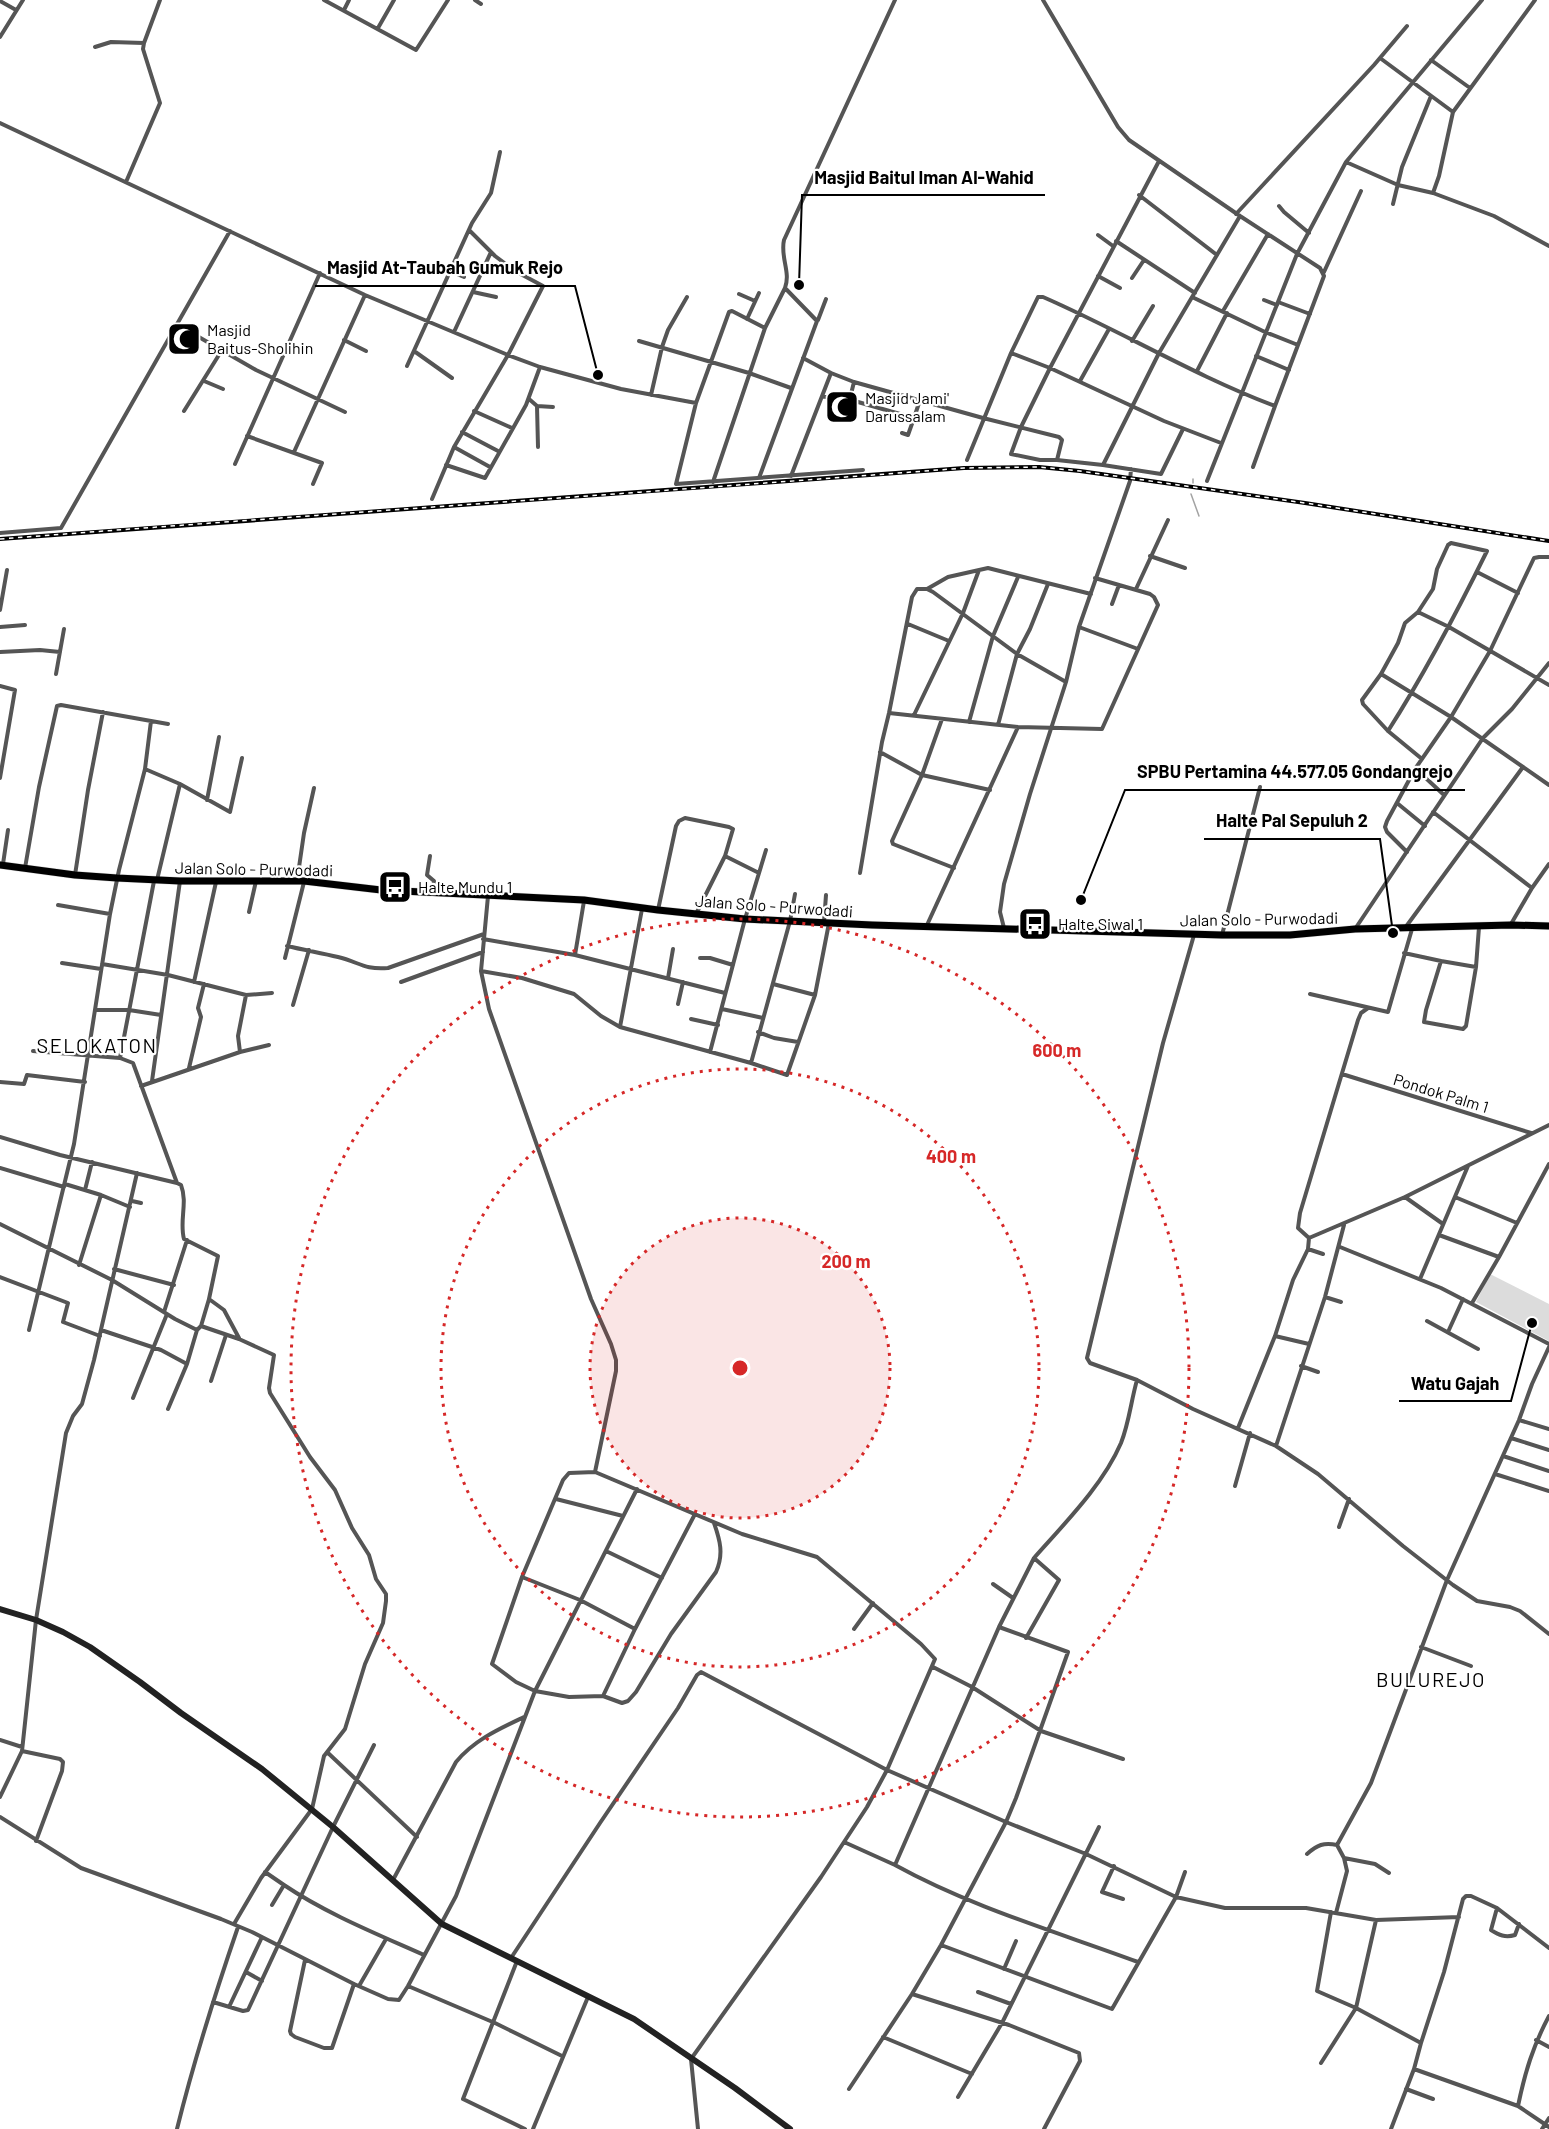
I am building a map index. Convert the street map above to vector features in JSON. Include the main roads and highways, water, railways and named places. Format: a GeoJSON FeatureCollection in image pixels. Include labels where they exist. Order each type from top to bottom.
{"type":"FeatureCollection","features":[{"type":"Feature","properties":{"kind":"main road","name":"Jalan Solo - Purwodadi"},"geometry":{"type":"LineString","coordinates":[[2,865],[117,878],[180,881],[301,881],[381,890],[584,900],[745,919],[926,927],[1222,935],[1290,934],[1355,929],[1549,926]]}},
{"type":"Feature","properties":{"kind":"waterway"},"geometry":{"type":"LineString","coordinates":[[1191,494],[1199,516]]}},
{"type":"Feature","properties":{"kind":"railway"},"geometry":{"type":"LineString","coordinates":[[0,539],[964,468],[1039,467],[1305,503],[1549,541]]}},
{"type":"Feature","properties":{"kind":"place","name":"Masjid Baitul Iman Al-Wahid"},"geometry":{"type":"Point","coordinates":[799,285]}},
{"type":"Feature","properties":{"kind":"place","name":"Masjid Baitus-Sholihin"},"geometry":{"type":"Point","coordinates":[184,339]}},
{"type":"Feature","properties":{"kind":"place","name":"Masjid At-Taubah Gumuk Rejo"},"geometry":{"type":"Point","coordinates":[598,375]}},
{"type":"Feature","properties":{"kind":"place","name":"Masjid Jami' Darussalam"},"geometry":{"type":"Point","coordinates":[842,407]}},
{"type":"Feature","properties":{"kind":"place","name":"Halte Mundu 1"},"geometry":{"type":"Point","coordinates":[395,887]}},
{"type":"Feature","properties":{"kind":"place","name":"SPBU Pertamina 44.577.05 Gondangrejo"},"geometry":{"type":"Point","coordinates":[1081,900]}},
{"type":"Feature","properties":{"kind":"place","name":"Halte Siwal 1"},"geometry":{"type":"Point","coordinates":[1035,924]}},
{"type":"Feature","properties":{"kind":"place","name":"Halte Pal Sepuluh 2"},"geometry":{"type":"Point","coordinates":[1393,933]}},
{"type":"Feature","properties":{"kind":"place","name":"Watu Gajah"},"geometry":{"type":"Point","coordinates":[1532,1323]}},
{"type":"Feature","properties":{"kind":"district","name":"SELOKATON"},"geometry":{"type":"Point","coordinates":[97,1046]}},
{"type":"Feature","properties":{"kind":"district","name":"BULUREJO"},"geometry":{"type":"Point","coordinates":[1431,1680]}}]}
